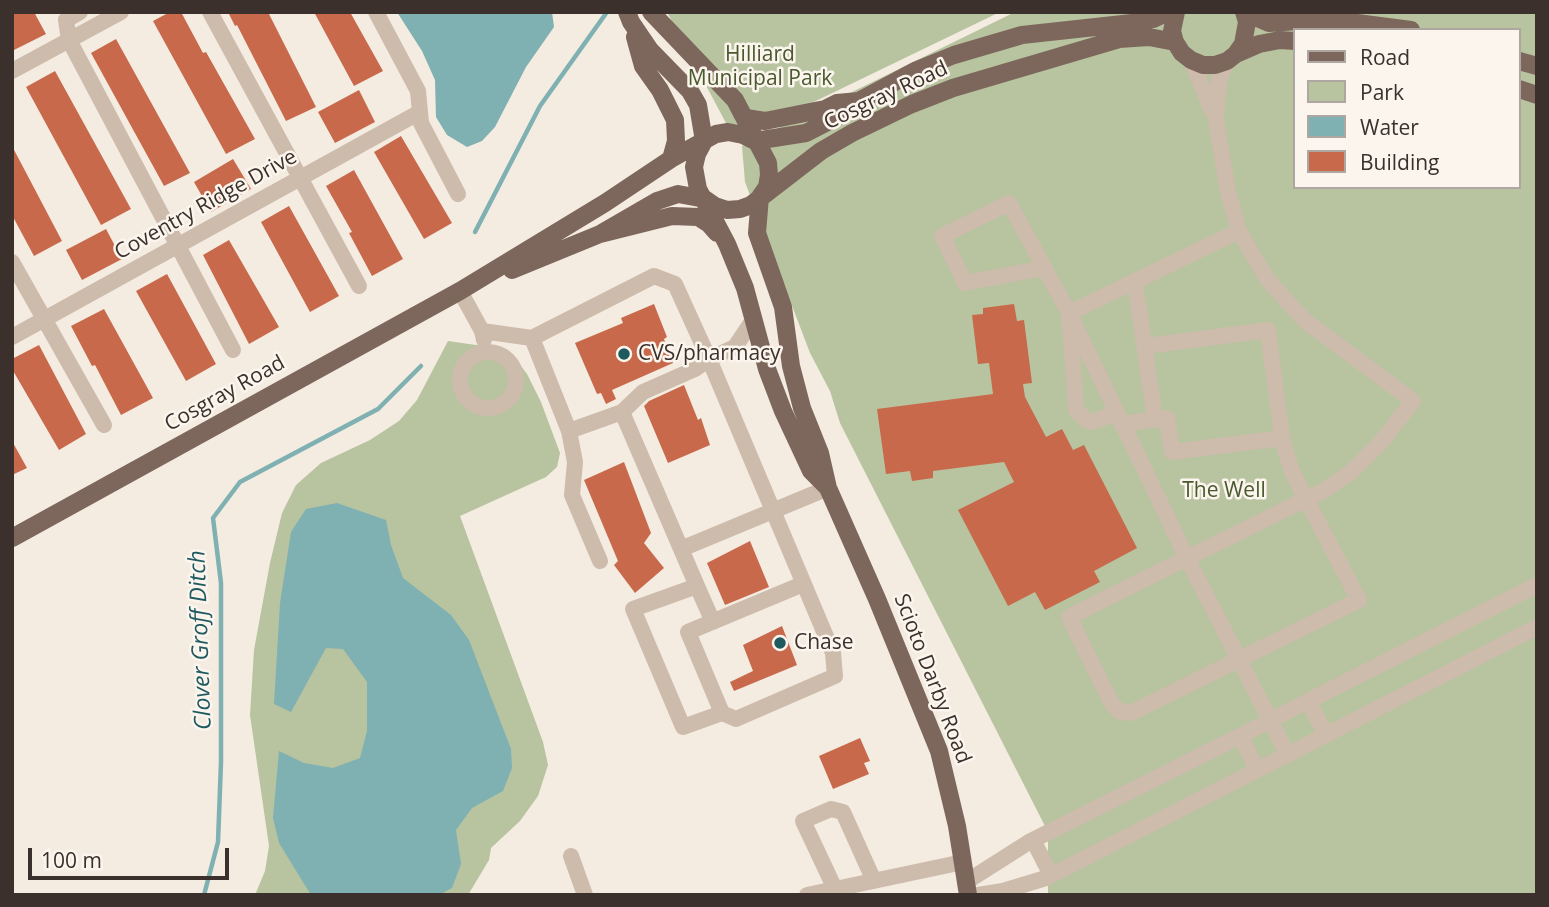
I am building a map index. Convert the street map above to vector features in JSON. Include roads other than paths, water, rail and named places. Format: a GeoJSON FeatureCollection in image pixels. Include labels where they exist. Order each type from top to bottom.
{"type":"FeatureCollection","features":[{"type":"Feature","properties":{"kind":"main road","name":"Scioto Darby Road"},"geometry":{"type":"LineString","coordinates":[[651,12],[735,100],[768,163],[769,175],[760,197],[757,233],[783,307],[791,366],[802,408],[820,453],[828,488],[939,751],[971,891]]}},
{"type":"Feature","properties":{"kind":"main road","name":"Cosgray Road"},"geometry":{"type":"LineString","coordinates":[[12,538],[460,291],[605,203],[671,159],[716,134],[728,132],[755,141],[806,133],[917,70],[954,55],[1022,35],[1132,23],[1153,19],[1168,12]]}},
{"type":"Feature","properties":{"kind":"main road"},"geometry":{"type":"LineString","coordinates":[[1176,12],[1172,31],[1175,43],[1182,53],[1203,65],[1215,65],[1259,44],[1280,40],[1294,41]]}},
{"type":"Feature","properties":{"kind":"main road"},"geometry":{"type":"LineString","coordinates":[[1232,57],[1243,44],[1246,33],[1244,12],[1269,23],[1326,19],[1395,28]]}},
{"type":"Feature","properties":{"kind":"main road","name":"Scioto Darby Road"},"geometry":{"type":"LineString","coordinates":[[629,17],[650,50],[690,91],[698,106],[704,141],[694,167],[698,189],[727,244],[745,288],[767,369],[783,411],[811,471],[828,488]]}},
{"type":"Feature","properties":{"kind":"main road","name":"Scioto Darby Road"},"geometry":{"type":"LineString","coordinates":[[629,17],[643,66],[660,90],[675,120],[676,141],[671,159]]}},
{"type":"Feature","properties":{"kind":"main road","name":"Cosgray Road"},"geometry":{"type":"LineString","coordinates":[[460,291],[600,234],[657,201],[678,194],[705,199],[727,210],[751,205],[821,152],[852,133],[953,88],[1119,39],[1149,37],[1175,43]]}},
{"type":"Feature","properties":{"kind":"main road","name":"Cosgray Road"},"geometry":{"type":"LineString","coordinates":[[746,118],[765,121],[825,109],[837,103],[859,102]]}},
{"type":"Feature","properties":{"kind":"main road","name":"Cosgray Road"},"geometry":{"type":"LineString","coordinates":[[600,234],[671,216],[698,217],[709,224],[727,244]]}},
{"type":"Feature","properties":{"kind":"street"},"geometry":{"type":"LineString","coordinates":[[80,12],[66,20],[69,40],[233,350]]}},
{"type":"Feature","properties":{"kind":"street"},"geometry":{"type":"LineString","coordinates":[[12,71],[121,12]]}},
{"type":"Feature","properties":{"kind":"street"},"geometry":{"type":"LineString","coordinates":[[209,12],[359,286]]}},
{"type":"Feature","properties":{"kind":"street"},"geometry":{"type":"LineString","coordinates":[[376,12],[418,91],[421,123],[458,194]]}},
{"type":"Feature","properties":{"kind":"street"},"geometry":{"type":"LineString","coordinates":[[1146,346],[1268,330],[1282,438],[1291,469],[1306,499],[1359,600],[1131,713],[1119,711],[1112,704],[1069,617],[1306,499],[1350,473],[1381,442],[1413,401],[1304,320],[1267,279],[1240,231],[1227,192],[1216,120],[1219,79],[1232,57]]}},
{"type":"Feature","properties":{"kind":"street"},"geometry":{"type":"LineString","coordinates":[[1191,60],[1216,120]]}},
{"type":"Feature","properties":{"kind":"street","name":"Coventry Ridge Drive"},"geometry":{"type":"LineString","coordinates":[[12,337],[420,112]]}},
{"type":"Feature","properties":{"kind":"street"},"geometry":{"type":"LineString","coordinates":[[1044,268],[965,283],[942,236],[1009,202],[1069,313],[1187,558],[1289,755]]}},
{"type":"Feature","properties":{"kind":"street"},"geometry":{"type":"LineString","coordinates":[[1069,313],[1240,231]]}},
{"type":"Feature","properties":{"kind":"street"},"geometry":{"type":"LineString","coordinates":[[12,262],[104,425]]}},
{"type":"Feature","properties":{"kind":"street"},"geometry":{"type":"LineString","coordinates":[[482,331],[532,338],[654,276],[675,284],[833,653],[835,676],[736,719],[722,713],[683,727],[633,609],[697,586]]}},
{"type":"Feature","properties":{"kind":"street"},"geometry":{"type":"LineString","coordinates":[[1135,282],[1155,420]]}},
{"type":"Feature","properties":{"kind":"street"},"geometry":{"type":"LineString","coordinates":[[460,291],[482,331],[485,352]]}},
{"type":"Feature","properties":{"kind":"street"},"geometry":{"type":"LineString","coordinates":[[1069,313],[1076,410],[1086,420],[1093,422],[1167,418],[1172,452],[1282,438]]}},
{"type":"Feature","properties":{"kind":"street"},"geometry":{"type":"LineString","coordinates":[[569,431],[622,412],[643,392],[695,369],[735,347],[753,320]]}},
{"type":"Feature","properties":{"kind":"street"},"geometry":{"type":"LineString","coordinates":[[532,338],[569,431],[575,462],[572,495],[600,561]]}},
{"type":"Feature","properties":{"kind":"street"},"geometry":{"type":"LineString","coordinates":[[622,412],[713,622]]}},
{"type":"Feature","properties":{"kind":"street"},"geometry":{"type":"LineString","coordinates":[[681,550],[828,488]]}},
{"type":"Feature","properties":{"kind":"street"},"geometry":{"type":"LineString","coordinates":[[722,713],[688,632],[803,584]]}},
{"type":"Feature","properties":{"kind":"street"},"geometry":{"type":"LineString","coordinates":[[971,891],[1033,840],[1537,585]]}},
{"type":"Feature","properties":{"kind":"street"},"geometry":{"type":"LineString","coordinates":[[971,891],[1003,891],[1051,875],[1537,628]]}},
{"type":"Feature","properties":{"kind":"street"},"geometry":{"type":"LineString","coordinates":[[1308,701],[1326,735]]}},
{"type":"Feature","properties":{"kind":"street"},"geometry":{"type":"LineString","coordinates":[[1240,736],[1258,770]]}},
{"type":"Feature","properties":{"kind":"street"},"geometry":{"type":"LineString","coordinates":[[835,889],[803,821],[831,809],[843,812],[874,881]]}},
{"type":"Feature","properties":{"kind":"street"},"geometry":{"type":"LineString","coordinates":[[1033,840],[1051,875]]}},
{"type":"Feature","properties":{"kind":"street"},"geometry":{"type":"LineString","coordinates":[[571,856],[586,895]]}},
{"type":"Feature","properties":{"kind":"street"},"geometry":{"type":"LineString","coordinates":[[807,895],[963,862]]}},
{"type":"Feature","properties":{"kind":"water"},"geometry":{"type":"Polygon","coordinates":[[[397,12],[552,12],[554,27],[526,67],[495,127],[482,141],[467,147],[447,135],[436,117],[435,80],[422,51],[397,12]]]}},
{"type":"Feature","properties":{"kind":"water"},"geometry":{"type":"Polygon","coordinates":[[[337,503],[386,520],[391,545],[403,578],[451,615],[469,640],[511,749],[512,768],[503,791],[472,808],[456,830],[461,864],[452,888],[439,895],[311,895],[279,843],[273,818],[279,751],[304,763],[333,768],[360,758],[367,731],[367,682],[343,649],[326,648],[291,712],[274,704],[280,603],[291,532],[306,509],[337,503]]]}},
{"type":"Feature","properties":{"kind":"waterway","name":"Clover Groff Ditch"},"geometry":{"type":"LineString","coordinates":[[475,232],[540,106],[607,12]]}},
{"type":"Feature","properties":{"kind":"waterway","name":"Clover Groff Ditch"},"geometry":{"type":"LineString","coordinates":[[204,895],[218,842],[221,762],[221,583],[213,518],[240,482],[378,409],[421,366]]}},
{"type":"Feature","properties":{"kind":"place","name":"CVS/pharmacy"},"geometry":{"type":"Point","coordinates":[624,354]}},
{"type":"Feature","properties":{"kind":"place","name":"Chase"},"geometry":{"type":"Point","coordinates":[780,643]}},
{"type":"Feature","properties":{"kind":"park label","name":"Hilliard Municipal Park"},"geometry":{"type":"Point","coordinates":[760,67]}},
{"type":"Feature","properties":{"kind":"park label","name":"The Well"},"geometry":{"type":"Point","coordinates":[1224,491]}}]}
